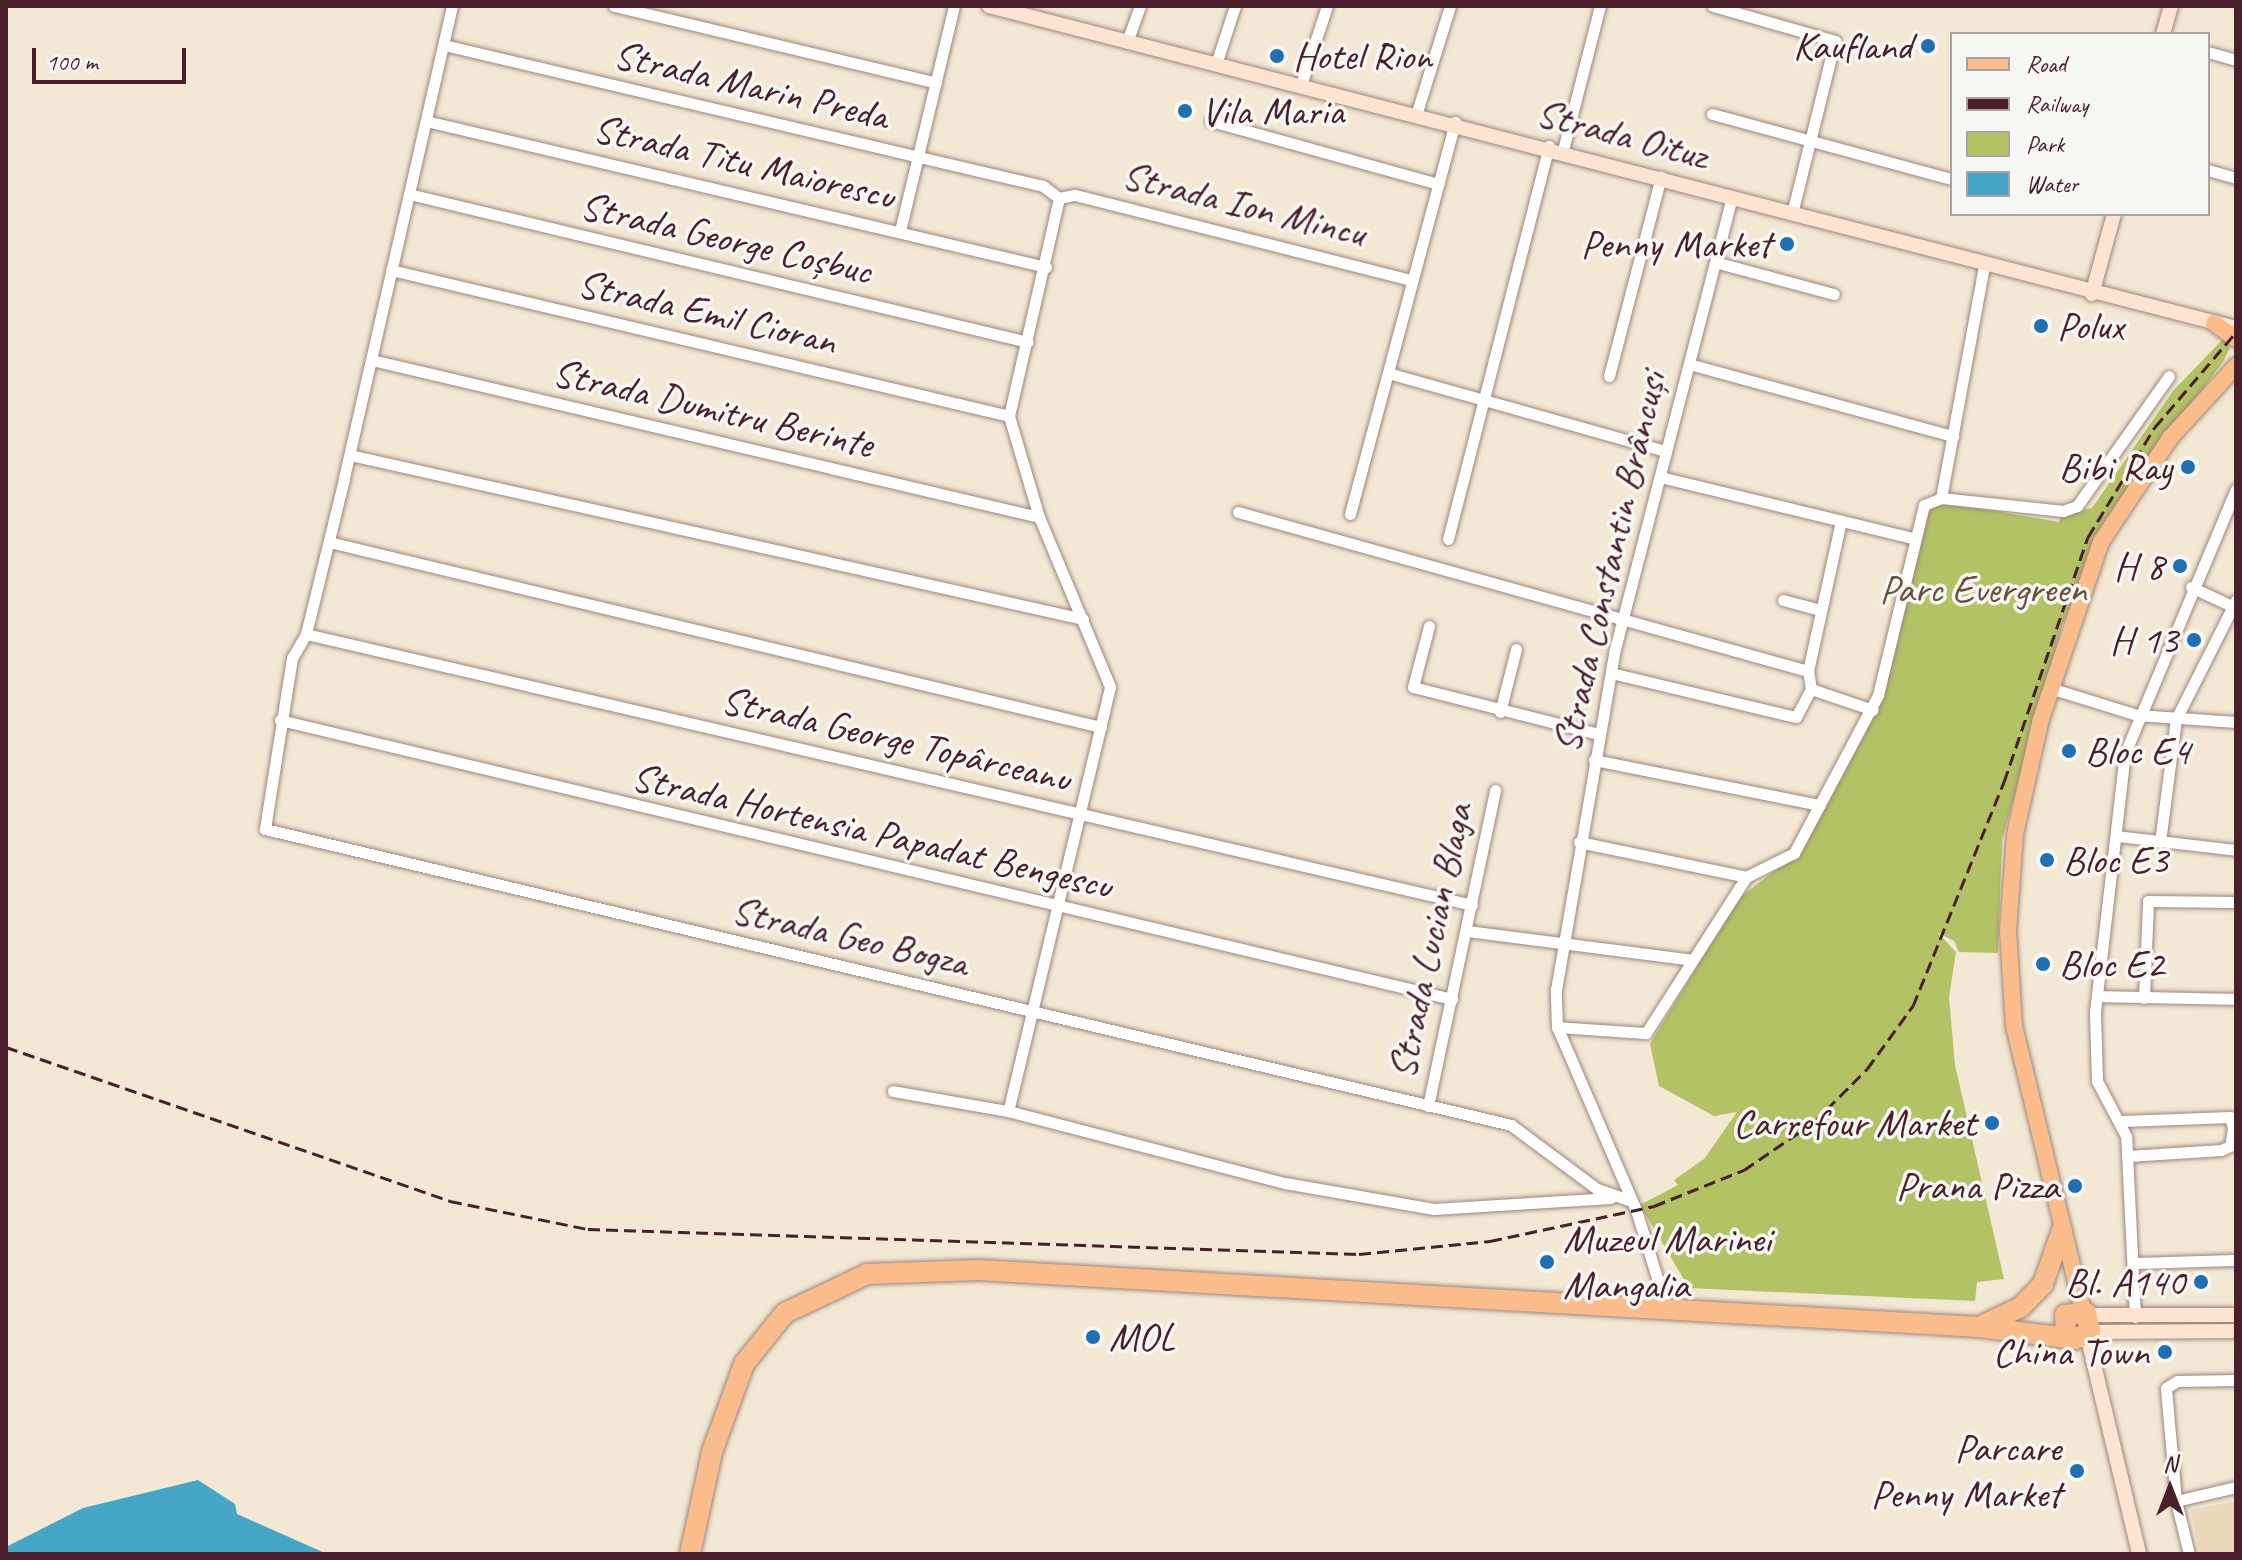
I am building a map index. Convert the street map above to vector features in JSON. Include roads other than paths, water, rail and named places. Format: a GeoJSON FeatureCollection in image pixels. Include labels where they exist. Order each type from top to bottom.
{"type":"FeatureCollection","features":[{"type":"Feature","properties":{"kind":"highway"},"geometry":{"type":"LineString","coordinates":[[1979,1327],[2021,1307],[2043,1284],[2062,1230]]}},
{"type":"Feature","properties":{"kind":"highway"},"geometry":{"type":"LineString","coordinates":[[690,1554],[712,1452],[744,1364],[785,1313],[837,1283],[939,1268],[1979,1327],[2078,1324]]}},
{"type":"Feature","properties":{"kind":"main road","name":"Strada Oituz"},"geometry":{"type":"LineString","coordinates":[[989,6],[1032,11],[1128,39],[1556,148],[1984,266],[2236,328]]}},
{"type":"Feature","properties":{"kind":"main road"},"geometry":{"type":"LineString","coordinates":[[2164,32],[2171,6]]}},
{"type":"Feature","properties":{"kind":"main road"},"geometry":{"type":"LineString","coordinates":[[2092,294],[2113,216]]}},
{"type":"Feature","properties":{"kind":"main road"},"geometry":{"type":"LineString","coordinates":[[2214,323],[2236,339]]}},
{"type":"Feature","properties":{"kind":"main road"},"geometry":{"type":"LineString","coordinates":[[2139,1554],[2089,1356],[2078,1324],[2070,1263],[2017,1046],[2008,959],[2015,834],[2050,688],[2113,518],[2233,367]]}},
{"type":"Feature","properties":{"kind":"main road"},"geometry":{"type":"LineString","coordinates":[[2078,1324],[2135,1317],[2236,1315]]}},
{"type":"Feature","properties":{"kind":"main road"},"geometry":{"type":"LineString","coordinates":[[2078,1324],[2236,1331]]}},
{"type":"Feature","properties":{"kind":"street"},"geometry":{"type":"LineString","coordinates":[[280,720],[292,658],[306,634],[350,455],[452,6]]}},
{"type":"Feature","properties":{"kind":"street"},"geometry":{"type":"LineString","coordinates":[[614,6],[936,83]]}},
{"type":"Feature","properties":{"kind":"street"},"geometry":{"type":"LineString","coordinates":[[900,231],[920,158],[954,6]]}},
{"type":"Feature","properties":{"kind":"street"},"geometry":{"type":"LineString","coordinates":[[1128,39],[1140,6]]}},
{"type":"Feature","properties":{"kind":"street"},"geometry":{"type":"LineString","coordinates":[[1217,61],[1235,6]]}},
{"type":"Feature","properties":{"kind":"street"},"geometry":{"type":"LineString","coordinates":[[1302,82],[1327,6]]}},
{"type":"Feature","properties":{"kind":"street"},"geometry":{"type":"LineString","coordinates":[[1417,112],[1450,6]]}},
{"type":"Feature","properties":{"kind":"street"},"geometry":{"type":"LineString","coordinates":[[1448,539],[1483,400],[1600,6]]}},
{"type":"Feature","properties":{"kind":"street"},"geometry":{"type":"LineString","coordinates":[[1718,7],[1835,41],[1792,213]]}},
{"type":"Feature","properties":{"kind":"street","name":"Strada Marin Preda"},"geometry":{"type":"LineString","coordinates":[[444,45],[1043,186],[1059,198]]}},
{"type":"Feature","properties":{"kind":"street"},"geometry":{"type":"LineString","coordinates":[[2210,53],[2236,60]]}},
{"type":"Feature","properties":{"kind":"street"},"geometry":{"type":"LineString","coordinates":[[1712,114],[1810,144],[1950,179]]}},
{"type":"Feature","properties":{"kind":"street","name":"Strada Titu Maiorescu"},"geometry":{"type":"LineString","coordinates":[[426,121],[1046,267]]}},
{"type":"Feature","properties":{"kind":"street"},"geometry":{"type":"LineString","coordinates":[[1211,121],[1438,184]]}},
{"type":"Feature","properties":{"kind":"street"},"geometry":{"type":"LineString","coordinates":[[1350,514],[1455,122]]}},
{"type":"Feature","properties":{"kind":"street"},"geometry":{"type":"LineString","coordinates":[[2210,171],[2236,178]]}},
{"type":"Feature","properties":{"kind":"street"},"geometry":{"type":"LineString","coordinates":[[1609,376],[1661,177]]}},
{"type":"Feature","properties":{"kind":"street","name":"Strada George Coșbuc"},"geometry":{"type":"LineString","coordinates":[[409,194],[1028,342]]}},
{"type":"Feature","properties":{"kind":"street","name":"Strada Ion Mincu"},"geometry":{"type":"LineString","coordinates":[[1059,198],[1075,195],[1412,280]]}},
{"type":"Feature","properties":{"kind":"street","name":"Strada Constantin Brâncuși"},"geometry":{"type":"LineString","coordinates":[[1557,1027],[1564,945],[1579,842],[1621,624],[1732,197]]}},
{"type":"Feature","properties":{"kind":"street"},"geometry":{"type":"LineString","coordinates":[[1008,1111],[1101,727],[1110,678],[1039,517],[1009,416],[1046,267],[1059,198]]}},
{"type":"Feature","properties":{"kind":"street"},"geometry":{"type":"LineString","coordinates":[[1715,262],[1834,294]]}},
{"type":"Feature","properties":{"kind":"street"},"geometry":{"type":"LineString","coordinates":[[1941,498],[1984,266]]}},
{"type":"Feature","properties":{"kind":"street","name":"Strada Emil Cioran"},"geometry":{"type":"LineString","coordinates":[[391,270],[1009,416]]}},
{"type":"Feature","properties":{"kind":"street","name":"Strada Dumitru Berinte"},"geometry":{"type":"LineString","coordinates":[[372,360],[1039,517]]}},
{"type":"Feature","properties":{"kind":"street"},"geometry":{"type":"LineString","coordinates":[[1689,364],[1953,436]]}},
{"type":"Feature","properties":{"kind":"street"},"geometry":{"type":"LineString","coordinates":[[1388,373],[1666,451]]}},
{"type":"Feature","properties":{"kind":"street"},"geometry":{"type":"LineString","coordinates":[[1667,1310],[1557,1027],[1646,1033],[1746,877],[1794,853],[1873,710],[1912,538],[1924,505],[1941,498],[2063,511],[2077,506],[2169,376]]}},
{"type":"Feature","properties":{"kind":"street"},"geometry":{"type":"LineString","coordinates":[[350,455],[1083,619]]}},
{"type":"Feature","properties":{"kind":"street"},"geometry":{"type":"LineString","coordinates":[[1660,477],[1912,538]]}},
{"type":"Feature","properties":{"kind":"street"},"geometry":{"type":"LineString","coordinates":[[2128,1156],[2221,1150],[2235,1138],[2230,1117],[2122,1121],[2108,1112],[2097,1081],[2098,996],[2125,753],[2137,715],[2236,489]]}},
{"type":"Feature","properties":{"kind":"street"},"geometry":{"type":"LineString","coordinates":[[1238,512],[1598,611],[1621,624],[1808,671]]}},
{"type":"Feature","properties":{"kind":"street"},"geometry":{"type":"LineString","coordinates":[[1611,673],[1796,717],[1811,689],[1808,671],[1841,521]]}},
{"type":"Feature","properties":{"kind":"street"},"geometry":{"type":"LineString","coordinates":[[329,542],[1101,727]]}},
{"type":"Feature","properties":{"kind":"street"},"geometry":{"type":"LineString","coordinates":[[2160,842],[2176,719],[2234,603],[2191,587]]}},
{"type":"Feature","properties":{"kind":"street"},"geometry":{"type":"LineString","coordinates":[[1783,600],[1821,610]]}},
{"type":"Feature","properties":{"kind":"street"},"geometry":{"type":"LineString","coordinates":[[1429,626],[1413,687],[1500,712],[1599,734]]}},
{"type":"Feature","properties":{"kind":"street","name":"Strada George Topârceanu"},"geometry":{"type":"LineString","coordinates":[[306,634],[1472,905]]}},
{"type":"Feature","properties":{"kind":"street"},"geometry":{"type":"LineString","coordinates":[[1500,712],[1516,649]]}},
{"type":"Feature","properties":{"kind":"street"},"geometry":{"type":"LineString","coordinates":[[2050,688],[2137,715],[2236,722]]}},
{"type":"Feature","properties":{"kind":"street"},"geometry":{"type":"LineString","coordinates":[[1811,689],[1873,710]]}},
{"type":"Feature","properties":{"kind":"street","name":"Strada Geo Bogza"},"geometry":{"type":"LineString","coordinates":[[280,720],[263,823],[294,840],[1032,1010],[1532,1134],[1625,1200]]}},
{"type":"Feature","properties":{"kind":"street","name":"Strada Hortensia Papadat Bengescu"},"geometry":{"type":"LineString","coordinates":[[280,720],[1452,999]]}},
{"type":"Feature","properties":{"kind":"street"},"geometry":{"type":"LineString","coordinates":[[1594,760],[1820,805]]}},
{"type":"Feature","properties":{"kind":"street","name":"Strada Lucian Blaga"},"geometry":{"type":"LineString","coordinates":[[1428,1106],[1495,790]]}},
{"type":"Feature","properties":{"kind":"street"},"geometry":{"type":"LineString","coordinates":[[2117,836],[2236,850]]}},
{"type":"Feature","properties":{"kind":"street"},"geometry":{"type":"LineString","coordinates":[[1579,842],[1746,877]]}},
{"type":"Feature","properties":{"kind":"street"},"geometry":{"type":"LineString","coordinates":[[2144,998],[2148,901],[2236,902]]}},
{"type":"Feature","properties":{"kind":"street"},"geometry":{"type":"LineString","coordinates":[[1467,931],[1692,960]]}},
{"type":"Feature","properties":{"kind":"street"},"geometry":{"type":"LineString","coordinates":[[2098,996],[2236,999]]}},
{"type":"Feature","properties":{"kind":"street"},"geometry":{"type":"LineString","coordinates":[[893,1091],[1008,1111],[1285,1183],[1434,1209],[1625,1200]]}},
{"type":"Feature","properties":{"kind":"street"},"geometry":{"type":"LineString","coordinates":[[2122,1121],[2128,1156],[2135,1317]]}},
{"type":"Feature","properties":{"kind":"street"},"geometry":{"type":"LineString","coordinates":[[2134,1263],[2236,1260]]}},
{"type":"Feature","properties":{"kind":"street"},"geometry":{"type":"LineString","coordinates":[[2189,1554],[2176,1501],[2166,1388],[2177,1381],[2236,1380]]}},
{"type":"Feature","properties":{"kind":"street"},"geometry":{"type":"LineString","coordinates":[[2176,1501],[2236,1487]]}},
{"type":"Feature","properties":{"kind":"water"},"geometry":{"type":"Polygon","coordinates":[[[198,1480],[235,1504],[237,1514],[327,1554],[6,1554],[6,1547],[83,1508],[198,1480]]]}},
{"type":"Feature","properties":{"kind":"railway"},"geometry":{"type":"LineString","coordinates":[[6,1047],[450,1201],[588,1229],[1359,1254],[1490,1241],[1654,1206],[1744,1170],[1814,1122],[1867,1069],[1913,1006],[2004,782],[2088,537],[2155,427],[2236,332]]}},
{"type":"Feature","properties":{"kind":"place","name":"Kaufland"},"geometry":{"type":"Point","coordinates":[1928,46]}},
{"type":"Feature","properties":{"kind":"place","name":"Hotel Rion"},"geometry":{"type":"Point","coordinates":[1277,56]}},
{"type":"Feature","properties":{"kind":"place","name":"Vila Maria"},"geometry":{"type":"Point","coordinates":[1185,111]}},
{"type":"Feature","properties":{"kind":"place","name":"Penny Market"},"geometry":{"type":"Point","coordinates":[1787,244]}},
{"type":"Feature","properties":{"kind":"place","name":"Polux"},"geometry":{"type":"Point","coordinates":[2041,326]}},
{"type":"Feature","properties":{"kind":"place","name":"Bibi Ray"},"geometry":{"type":"Point","coordinates":[2188,467]}},
{"type":"Feature","properties":{"kind":"place","name":"H 8"},"geometry":{"type":"Point","coordinates":[2180,566]}},
{"type":"Feature","properties":{"kind":"place","name":"H 13"},"geometry":{"type":"Point","coordinates":[2194,640]}},
{"type":"Feature","properties":{"kind":"place","name":"Bloc E4"},"geometry":{"type":"Point","coordinates":[2069,751]}},
{"type":"Feature","properties":{"kind":"place","name":"Bloc E3"},"geometry":{"type":"Point","coordinates":[2047,860]}},
{"type":"Feature","properties":{"kind":"place","name":"Bloc E2"},"geometry":{"type":"Point","coordinates":[2043,964]}},
{"type":"Feature","properties":{"kind":"place","name":"Carrefour Market"},"geometry":{"type":"Point","coordinates":[1992,1123]}},
{"type":"Feature","properties":{"kind":"place","name":"Prana Pizza"},"geometry":{"type":"Point","coordinates":[2075,1186]}},
{"type":"Feature","properties":{"kind":"place","name":"Muzeul Marinei Mangalia"},"geometry":{"type":"Point","coordinates":[1547,1262]}},
{"type":"Feature","properties":{"kind":"place","name":"Bl. A140"},"geometry":{"type":"Point","coordinates":[2201,1282]}},
{"type":"Feature","properties":{"kind":"place","name":"MOL"},"geometry":{"type":"Point","coordinates":[1093,1337]}},
{"type":"Feature","properties":{"kind":"place","name":"China Town"},"geometry":{"type":"Point","coordinates":[2165,1352]}},
{"type":"Feature","properties":{"kind":"place","name":"Parcare Penny Market"},"geometry":{"type":"Point","coordinates":[2077,1471]}},
{"type":"Feature","properties":{"kind":"park label","name":"Parc Evergreen"},"geometry":{"type":"Point","coordinates":[1983,589]}}]}
